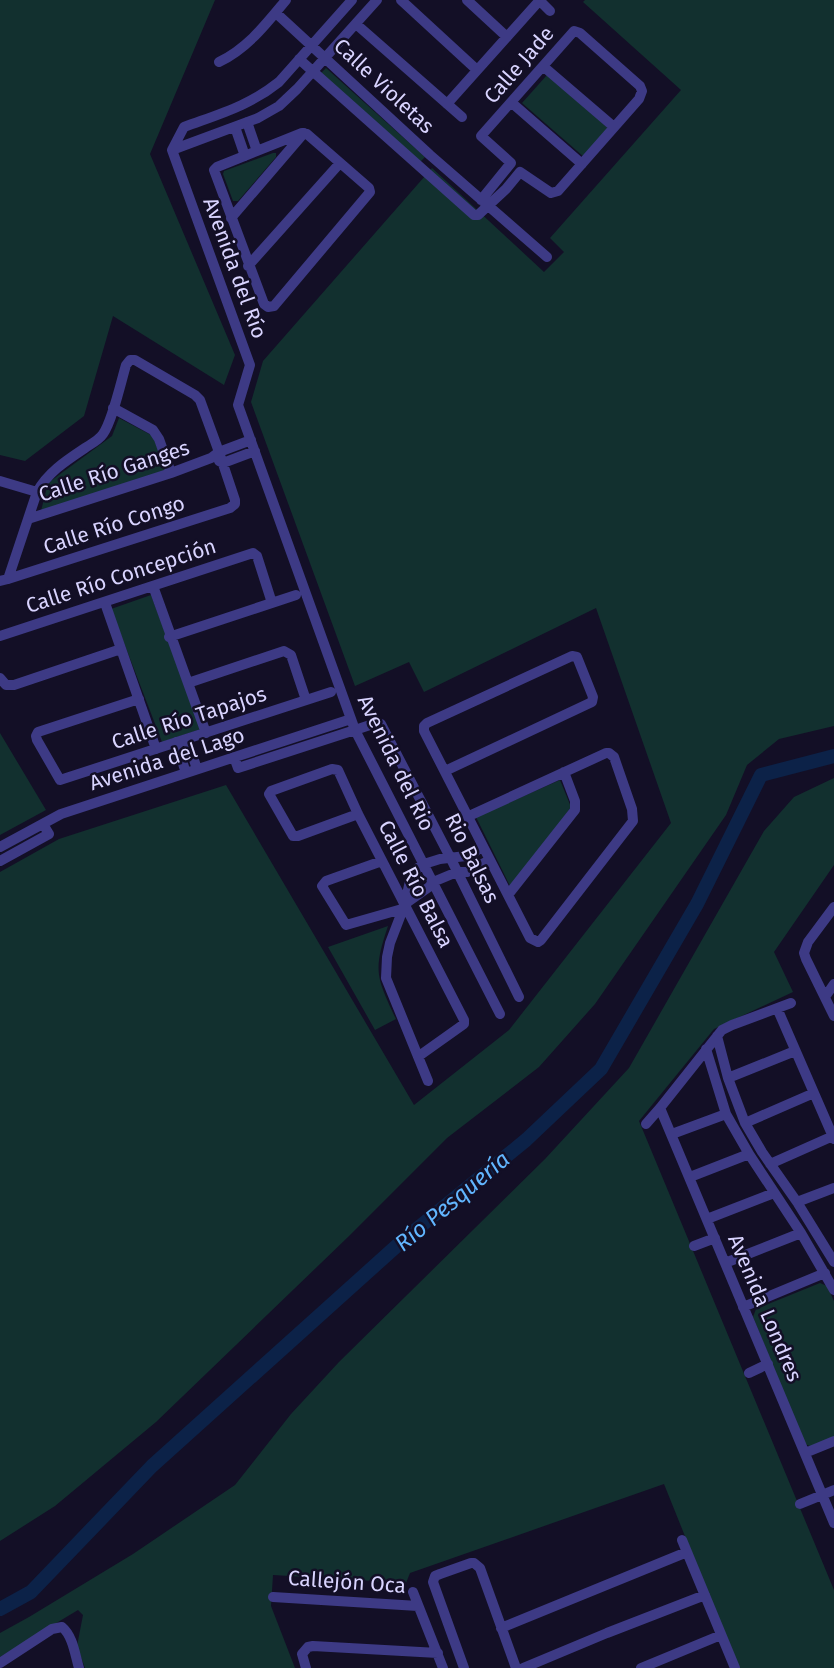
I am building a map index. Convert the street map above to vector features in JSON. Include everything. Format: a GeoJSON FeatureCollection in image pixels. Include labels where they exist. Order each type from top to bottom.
{"type":"FeatureCollection","features":[{"type":"Feature","properties":{"kind":"street"},"geometry":{"type":"LineString","coordinates":[[219,62],[234,55],[247,44],[286,0]]}},
{"type":"Feature","properties":{"kind":"street"},"geometry":{"type":"LineString","coordinates":[[172,150],[184,127],[245,105],[279,82],[352,0]]}},
{"type":"Feature","properties":{"kind":"street"},"geometry":{"type":"LineString","coordinates":[[172,150],[241,125],[279,106],[377,0]]}},
{"type":"Feature","properties":{"kind":"street"},"geometry":{"type":"LineString","coordinates":[[401,0],[477,70]]}},
{"type":"Feature","properties":{"kind":"street"},"geometry":{"type":"LineString","coordinates":[[467,0],[506,37]]}},
{"type":"Feature","properties":{"kind":"street"},"geometry":{"type":"LineString","coordinates":[[447,104],[539,0],[550,11]]}},
{"type":"Feature","properties":{"kind":"street","name":"Calle Violetas"},"geometry":{"type":"LineString","coordinates":[[276,13],[430,155],[547,257]]}},
{"type":"Feature","properties":{"kind":"street"},"geometry":{"type":"LineString","coordinates":[[356,24],[462,117]]}},
{"type":"Feature","properties":{"kind":"street","name":"Calle Jade"},"geometry":{"type":"LineString","coordinates":[[574,31],[580,33],[640,86],[642,95],[558,191],[545,191],[520,172],[485,203],[511,163],[481,136],[574,31]]}},
{"type":"Feature","properties":{"kind":"street","name":"Calle Violetas"},"geometry":{"type":"LineString","coordinates":[[299,59],[474,215],[481,214],[485,203]]}},
{"type":"Feature","properties":{"kind":"street"},"geometry":{"type":"LineString","coordinates":[[544,66],[614,127]]}},
{"type":"Feature","properties":{"kind":"street"},"geometry":{"type":"LineString","coordinates":[[512,103],[582,164]]}},
{"type":"Feature","properties":{"kind":"street"},"geometry":{"type":"LineString","coordinates":[[235,109],[241,125],[257,151]]}},
{"type":"Feature","properties":{"kind":"street"},"geometry":{"type":"LineString","coordinates":[[241,125],[246,156]]}},
{"type":"Feature","properties":{"kind":"street"},"geometry":{"type":"LineString","coordinates":[[305,133],[369,188],[369,195],[274,306],[268,307],[264,304],[248,266],[214,170],[305,133]]}},
{"type":"Feature","properties":{"kind":"street"},"geometry":{"type":"LineString","coordinates":[[231,218],[305,133]]}},
{"type":"Feature","properties":{"kind":"street","name":"Avenida del Río"},"geometry":{"type":"LineString","coordinates":[[172,150],[250,365],[238,405],[251,440]]}},
{"type":"Feature","properties":{"kind":"street","name":"Calle Violetas"},"geometry":{"type":"LineString","coordinates":[[419,166],[430,155]]}},
{"type":"Feature","properties":{"kind":"street"},"geometry":{"type":"LineString","coordinates":[[248,266],[340,163]]}},
{"type":"Feature","properties":{"kind":"street"},"geometry":{"type":"LineString","coordinates":[[4,580],[42,483],[50,473],[103,434],[130,360],[135,360],[200,400],[216,455],[223,463]]}},
{"type":"Feature","properties":{"kind":"street"},"geometry":{"type":"LineString","coordinates":[[113,408],[153,430],[171,473]]}},
{"type":"Feature","properties":{"kind":"street","name":"Avenida del Rio"},"geometry":{"type":"LineString","coordinates":[[251,440],[355,730],[500,1014]]}},
{"type":"Feature","properties":{"kind":"street","name":"Calle Río Ganges"},"geometry":{"type":"LineString","coordinates":[[28,519],[171,473],[251,440]]}},
{"type":"Feature","properties":{"kind":"street","name":"Calle Río Ganges"},"geometry":{"type":"LineString","coordinates":[[223,463],[255,451]]}},
{"type":"Feature","properties":{"kind":"street","name":"Calle Río Congo"},"geometry":{"type":"LineString","coordinates":[[4,580],[230,508],[235,504],[235,500],[223,463]]}},
{"type":"Feature","properties":{"kind":"street"},"geometry":{"type":"LineString","coordinates":[[0,481],[37,492]]}},
{"type":"Feature","properties":{"kind":"street","name":"Calle Río Concepción"},"geometry":{"type":"LineString","coordinates":[[0,636],[255,554],[272,603]]}},
{"type":"Feature","properties":{"kind":"street"},"geometry":{"type":"LineString","coordinates":[[153,586],[206,733]]}},
{"type":"Feature","properties":{"kind":"street"},"geometry":{"type":"LineString","coordinates":[[170,637],[296,595]]}},
{"type":"Feature","properties":{"kind":"street"},"geometry":{"type":"LineString","coordinates":[[104,603],[156,749]]}},
{"type":"Feature","properties":{"kind":"street"},"geometry":{"type":"LineString","coordinates":[[1,680],[6,685],[14,685],[121,649]]}},
{"type":"Feature","properties":{"kind":"street"},"geometry":{"type":"LineString","coordinates":[[188,683],[280,652],[288,652],[306,700]]}},
{"type":"Feature","properties":{"kind":"street"},"geometry":{"type":"LineString","coordinates":[[445,771],[593,701],[576,656],[424,726],[424,731],[530,938],[538,942],[633,821],[632,809],[612,755],[606,753],[469,816]]}},
{"type":"Feature","properties":{"kind":"street","name":"Calle Río Tapajos"},"geometry":{"type":"LineString","coordinates":[[139,699],[38,732],[36,736],[60,780],[331,692]]}},
{"type":"Feature","properties":{"kind":"street","name":"Avenida del Lago"},"geometry":{"type":"LineString","coordinates":[[0,847],[61,814],[351,719]]}},
{"type":"Feature","properties":{"kind":"street","name":"Rio Balsas"},"geometry":{"type":"LineString","coordinates":[[355,730],[376,723],[384,727],[519,997]]}},
{"type":"Feature","properties":{"kind":"street","name":"Avenida del Lago"},"geometry":{"type":"LineString","coordinates":[[234,757],[237,768],[355,730]]}},
{"type":"Feature","properties":{"kind":"street"},"geometry":{"type":"LineString","coordinates":[[187,739],[197,769]]}},
{"type":"Feature","properties":{"kind":"street"},"geometry":{"type":"LineString","coordinates":[[176,742],[186,773]]}},
{"type":"Feature","properties":{"kind":"street","name":"Calle Río Balsa"},"geometry":{"type":"LineString","coordinates":[[358,814],[295,836],[291,834],[270,795],[271,791],[335,769],[338,771],[404,907],[463,1018],[464,1024],[419,1056]]}},
{"type":"Feature","properties":{"kind":"street"},"geometry":{"type":"LineString","coordinates":[[508,895],[574,812],[575,801],[564,772]]}},
{"type":"Feature","properties":{"kind":"street"},"geometry":{"type":"LineString","coordinates":[[0,861],[49,834],[43,824]]}},
{"type":"Feature","properties":{"kind":"street"},"geometry":{"type":"LineString","coordinates":[[428,1081],[386,978],[387,957],[411,876],[424,864],[466,856],[482,845]]}},
{"type":"Feature","properties":{"kind":"street"},"geometry":{"type":"LineString","coordinates":[[382,861],[323,884],[346,925],[404,907],[433,882],[457,872],[467,872],[490,860]]}},
{"type":"Feature","properties":{"kind":"street"},"geometry":{"type":"LineString","coordinates":[[834,907],[805,947],[806,959],[834,1016]]}},
{"type":"Feature","properties":{"kind":"street"},"geometry":{"type":"LineString","coordinates":[[825,997],[834,984]]}},
{"type":"Feature","properties":{"kind":"street"},"geometry":{"type":"LineString","coordinates":[[646,1124],[722,1030],[791,1003]]}},
{"type":"Feature","properties":{"kind":"street"},"geometry":{"type":"LineString","coordinates":[[770,1164],[833,1138],[777,1008]]}},
{"type":"Feature","properties":{"kind":"street"},"geometry":{"type":"LineString","coordinates":[[717,1036],[728,1078],[745,1123],[834,1262]]}},
{"type":"Feature","properties":{"kind":"street"},"geometry":{"type":"LineString","coordinates":[[706,1049],[726,1114],[834,1290]]}},
{"type":"Feature","properties":{"kind":"street"},"geometry":{"type":"LineString","coordinates":[[728,1078],[794,1051]]}},
{"type":"Feature","properties":{"kind":"street"},"geometry":{"type":"LineString","coordinates":[[745,1123],[814,1093]]}},
{"type":"Feature","properties":{"kind":"street","name":"Avenida Londres"},"geometry":{"type":"LineString","coordinates":[[660,1108],[834,1523]]}},
{"type":"Feature","properties":{"kind":"street"},"geometry":{"type":"LineString","coordinates":[[672,1134],[726,1114]]}},
{"type":"Feature","properties":{"kind":"street"},"geometry":{"type":"LineString","coordinates":[[690,1177],[749,1154]]}},
{"type":"Feature","properties":{"kind":"street"},"geometry":{"type":"LineString","coordinates":[[797,1202],[834,1188]]}},
{"type":"Feature","properties":{"kind":"street"},"geometry":{"type":"LineString","coordinates":[[707,1219],[774,1193]]}},
{"type":"Feature","properties":{"kind":"street"},"geometry":{"type":"LineString","coordinates":[[725,1263],[801,1233]]}},
{"type":"Feature","properties":{"kind":"street"},"geometry":{"type":"LineString","coordinates":[[695,1246],[715,1238]]}},
{"type":"Feature","properties":{"kind":"street"},"geometry":{"type":"LineString","coordinates":[[809,1247],[834,1238]]}},
{"type":"Feature","properties":{"kind":"street"},"geometry":{"type":"LineString","coordinates":[[743,1307],[825,1273]]}},
{"type":"Feature","properties":{"kind":"street"},"geometry":{"type":"LineString","coordinates":[[749,1373],[768,1364]]}},
{"type":"Feature","properties":{"kind":"street"},"geometry":{"type":"LineString","coordinates":[[805,1453],[834,1441]]}},
{"type":"Feature","properties":{"kind":"street"},"geometry":{"type":"LineString","coordinates":[[800,1504],[834,1490]]}},
{"type":"Feature","properties":{"kind":"street"},"geometry":{"type":"LineString","coordinates":[[682,1540],[735,1668]]}},
{"type":"Feature","properties":{"kind":"street"},"geometry":{"type":"LineString","coordinates":[[501,1628],[687,1552]]}},
{"type":"Feature","properties":{"kind":"street"},"geometry":{"type":"LineString","coordinates":[[464,1668],[433,1586],[433,1579],[471,1563],[480,1568],[516,1668]]}},
{"type":"Feature","properties":{"kind":"street"},"geometry":{"type":"LineString","coordinates":[[413,1592],[443,1668]]}},
{"type":"Feature","properties":{"kind":"street"},"geometry":{"type":"LineString","coordinates":[[523,1668],[705,1595]]}},
{"type":"Feature","properties":{"kind":"street","name":"Callejón Oca"},"geometry":{"type":"LineString","coordinates":[[273,1597],[418,1606]]}},
{"type":"Feature","properties":{"kind":"street"},"geometry":{"type":"LineString","coordinates":[[0,1663],[58,1627],[64,1628],[70,1637],[79,1668]]}},
{"type":"Feature","properties":{"kind":"street"},"geometry":{"type":"LineString","coordinates":[[641,1668],[721,1635]]}},
{"type":"Feature","properties":{"kind":"street"},"geometry":{"type":"LineString","coordinates":[[306,1668],[302,1654],[308,1647],[313,1646],[438,1653]]}},
{"type":"Feature","properties":{"kind":"green space"},"geometry":{"type":"Polygon","coordinates":[[[0,0],[215,0],[150,154],[235,355],[224,385],[113,316],[84,416],[25,461],[0,455],[0,0]]]}},
{"type":"Feature","properties":{"kind":"green space"},"geometry":{"type":"Polygon","coordinates":[[[834,0],[834,726],[779,739],[747,765],[726,815],[595,1004],[539,1067],[447,1138],[156,1422],[55,1506],[0,1541],[0,872],[59,839],[226,785],[414,1105],[509,1030],[671,823],[596,608],[424,692],[409,662],[355,686],[251,402],[263,361],[432,168],[544,272],[564,252],[550,238],[681,90],[583,2],[834,0]]]}},
{"type":"Feature","properties":{"kind":"green space"},"geometry":{"type":"Polygon","coordinates":[[[326,68],[425,157],[419,163],[320,74],[326,68]]]}},
{"type":"Feature","properties":{"kind":"green space"},"geometry":{"type":"Polygon","coordinates":[[[547,75],[609,129],[584,157],[522,103],[547,75]]]}},
{"type":"Feature","properties":{"kind":"green space"},"geometry":{"type":"Polygon","coordinates":[[[276,153],[276,157],[238,201],[233,201],[224,171],[276,153]]]}},
{"type":"Feature","properties":{"kind":"green space"},"geometry":{"type":"Polygon","coordinates":[[[119,418],[153,436],[166,471],[41,511],[48,483],[112,436],[119,418]]]}},
{"type":"Feature","properties":{"kind":"green space"},"geometry":{"type":"Polygon","coordinates":[[[151,595],[201,729],[162,742],[111,609],[151,595]]]}},
{"type":"Feature","properties":{"kind":"green space"},"geometry":{"type":"Polygon","coordinates":[[[0,733],[46,810],[0,835],[0,733]]]}},
{"type":"Feature","properties":{"kind":"green space"},"geometry":{"type":"Polygon","coordinates":[[[834,778],[834,865],[774,952],[793,992],[714,1029],[639,1121],[834,1590],[834,1668],[738,1668],[664,1484],[410,1573],[406,1583],[273,1575],[271,1606],[295,1668],[85,1668],[77,1646],[83,1615],[78,1610],[0,1657],[0,1633],[133,1554],[235,1485],[291,1414],[339,1362],[545,1159],[629,1068],[764,831],[794,797],[834,778]]]}},
{"type":"Feature","properties":{"kind":"green space"},"geometry":{"type":"Polygon","coordinates":[[[560,780],[571,807],[511,888],[476,817],[560,780]]]}},
{"type":"Feature","properties":{"kind":"green space"},"geometry":{"type":"Polygon","coordinates":[[[388,926],[380,953],[379,973],[384,993],[396,1019],[375,1030],[328,947],[388,926]]]}},
{"type":"Feature","properties":{"kind":"green space"},"geometry":{"type":"Polygon","coordinates":[[[820,1283],[827,1286],[834,1301],[834,1438],[812,1447],[805,1444],[753,1317],[756,1309],[820,1283]]]}},
{"type":"Feature","properties":{"kind":"waterway","name":"Río Pesquería"},"geometry":{"type":"LineString","coordinates":[[0,1609],[31,1592],[152,1466],[401,1242],[526,1140],[601,1069],[697,904],[761,775],[834,756]]}}]}
